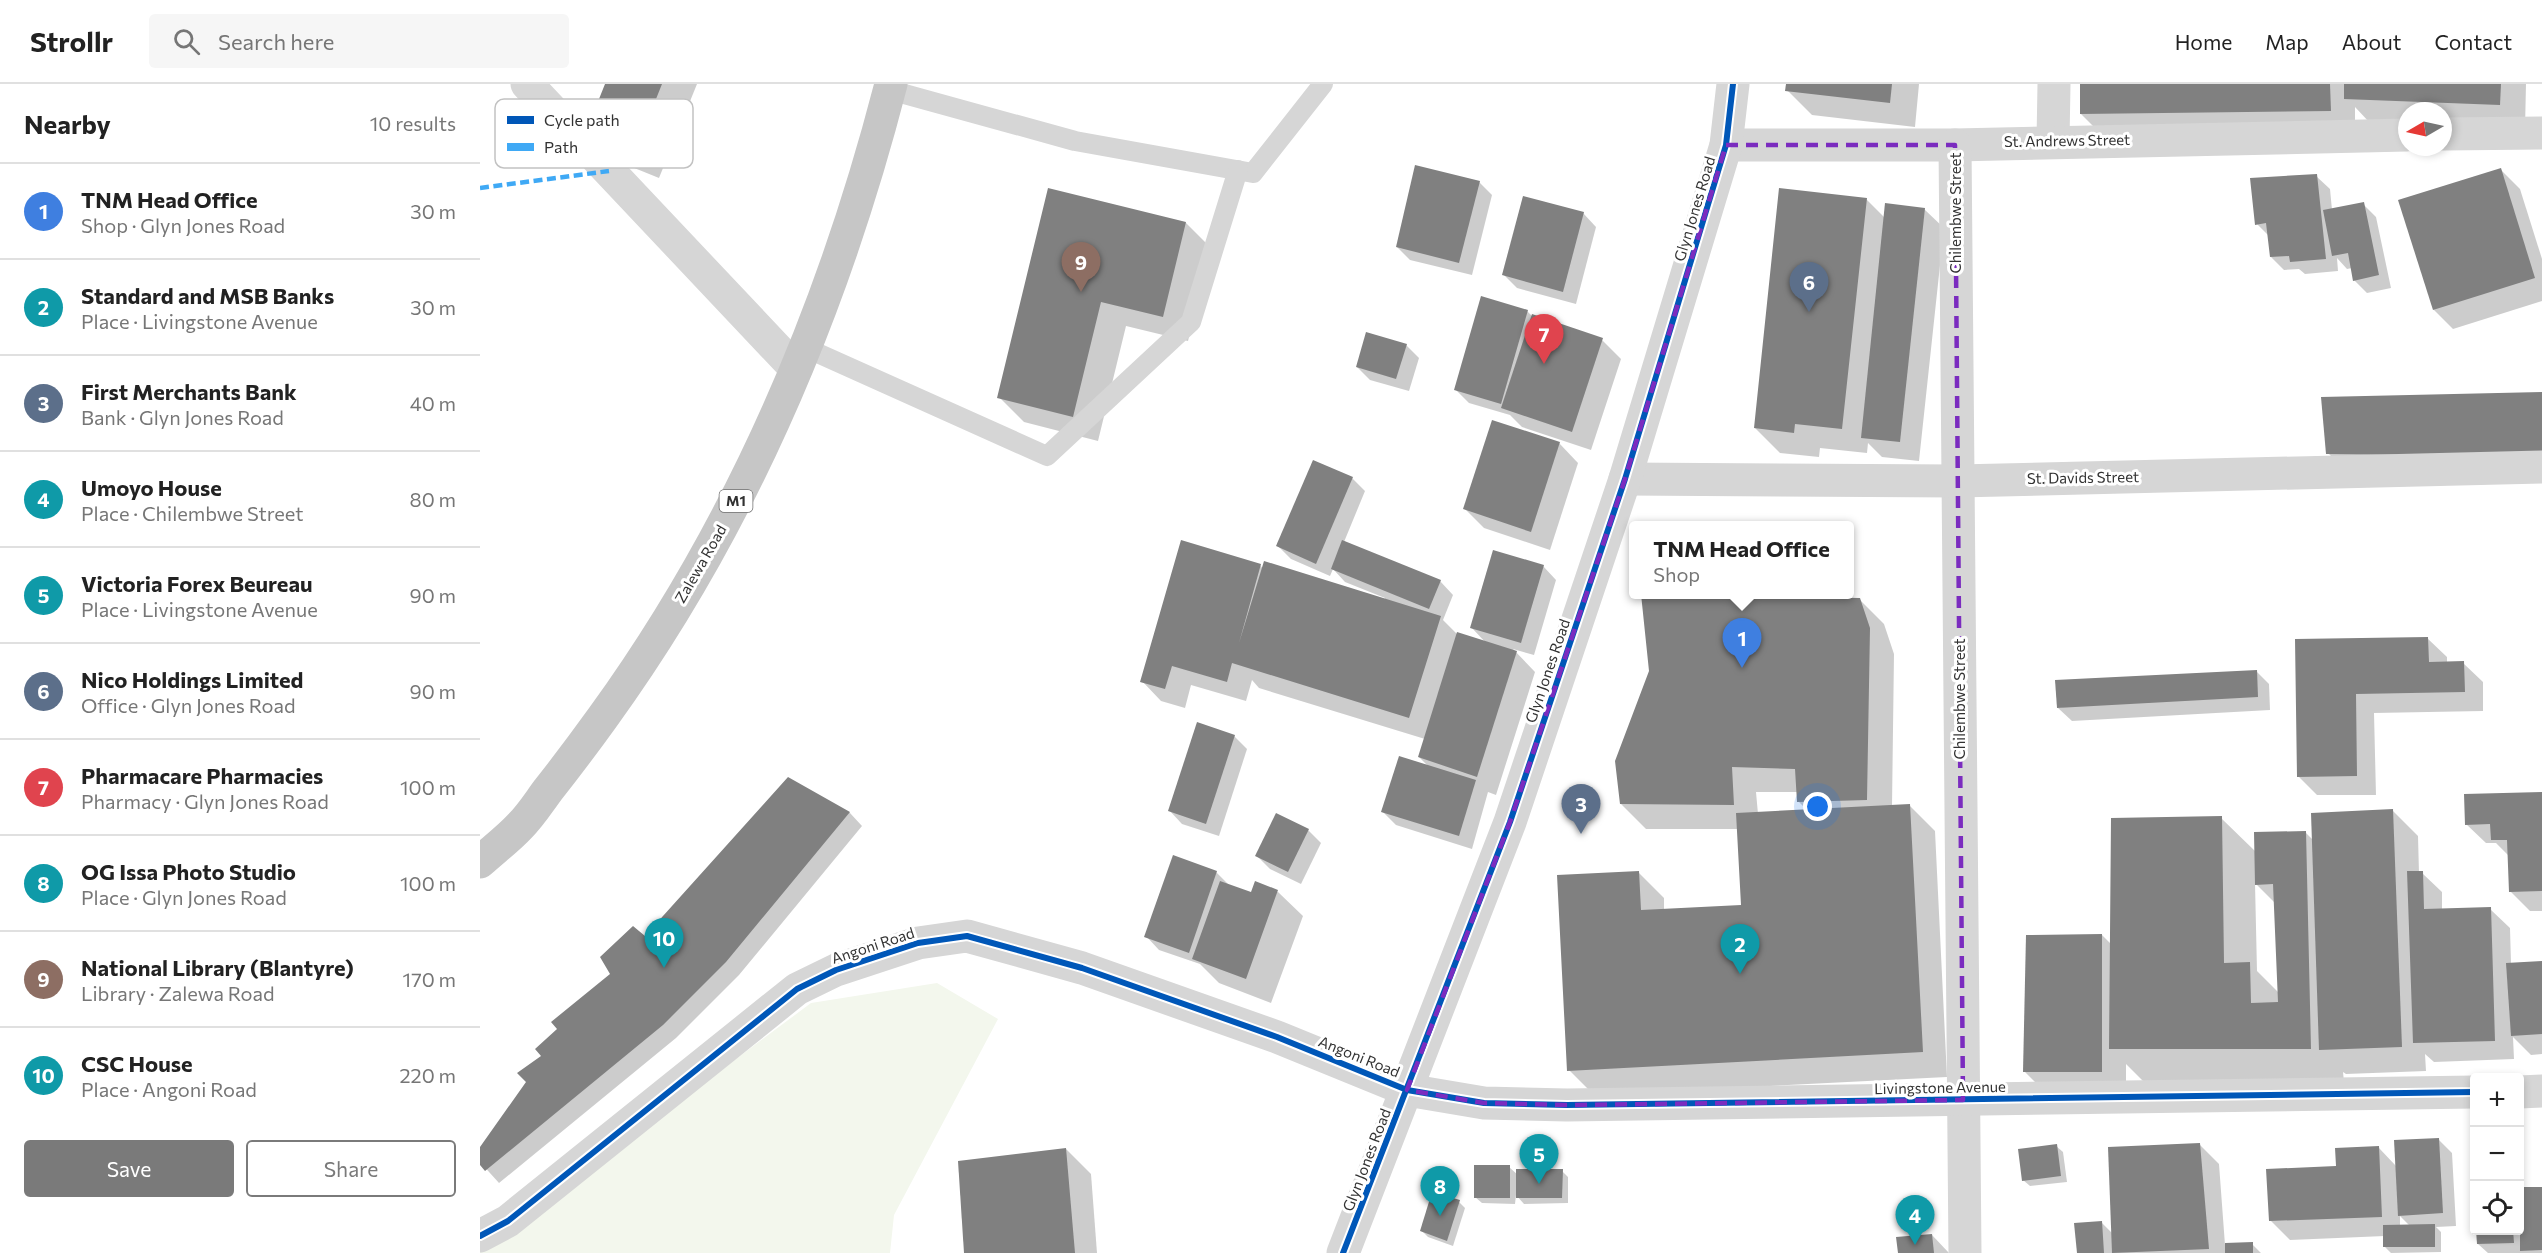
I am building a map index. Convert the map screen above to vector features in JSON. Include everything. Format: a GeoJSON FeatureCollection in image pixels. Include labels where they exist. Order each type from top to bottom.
{"type":"FeatureCollection","features":[{"type":"Feature","properties":{"kind":"highway","name":"Zalewa Road"},"geometry":{"type":"LineString","coordinates":[[480,862],[522,824],[645,659],[705,561],[750,475],[800,358],[856,204],[890,87]]}},
{"type":"Feature","properties":{"kind":"street"},"geometry":{"type":"LineString","coordinates":[[527,84],[542,99]]}},
{"type":"Feature","properties":{"kind":"street","name":"Glyn Jones Road"},"geometry":{"type":"LineString","coordinates":[[1343,1253],[1510,822],[1625,479],[1726,145],[1733,84]]}},
{"type":"Feature","properties":{"kind":"street"},"geometry":{"type":"LineString","coordinates":[[2053,141],[2054,84]]}},
{"type":"Feature","properties":{"kind":"street"},"geometry":{"type":"LineString","coordinates":[[2452,134],[2542,133]]}},
{"type":"Feature","properties":{"kind":"street","name":"St. Andrews Street"},"geometry":{"type":"LineString","coordinates":[[1726,145],[1955,145],[2053,141],[2398,135]]}},
{"type":"Feature","properties":{"kind":"street","name":"Chilembwe Street"},"geometry":{"type":"LineString","coordinates":[[1955,145],[1965,1253]]}},
{"type":"Feature","properties":{"kind":"street"},"geometry":{"type":"LineString","coordinates":[[611,168],[800,358]]}},
{"type":"Feature","properties":{"kind":"street","name":"St. Davids Street"},"geometry":{"type":"LineString","coordinates":[[1625,479],[1958,481],[2542,467]]}},
{"type":"Feature","properties":{"kind":"street","name":"Angoni Road"},"geometry":{"type":"LineString","coordinates":[[480,1236],[508,1221],[797,989],[836,970],[942,938],[966,936],[1082,968],[1277,1037],[1407,1090]]}},
{"type":"Feature","properties":{"kind":"street","name":"Livingstone Avenue"},"geometry":{"type":"LineString","coordinates":[[1407,1090],[1484,1103],[1567,1105],[2470,1092]]}},
{"type":"Feature","properties":{"kind":"street"},"geometry":{"type":"LineString","coordinates":[[2524,1092],[2542,1091]]}},
{"type":"Feature","properties":{"kind":"lane"},"geometry":{"type":"LineString","coordinates":[[890,87],[1076,141],[1253,173],[1323,84]]}},
{"type":"Feature","properties":{"kind":"lane"},"geometry":{"type":"LineString","coordinates":[[800,358],[1047,456],[1191,322],[1238,170]]}},
{"type":"Feature","properties":{"kind":"highlighted area"},"geometry":{"type":"Polygon","coordinates":[[[1726,145],[1955,145],[1963,1100],[1567,1105],[1484,1103],[1407,1090],[1510,822],[1625,479],[1726,145]]]}},
{"type":"Feature","properties":{"kind":"shaded area"},"geometry":{"type":"Polygon","coordinates":[[[937,983],[998,1019],[894,1215],[890,1253],[480,1253],[480,1250],[811,1003],[937,983]]]}},
{"type":"Feature","properties":{"kind":"building"},"geometry":{"type":"Polygon","coordinates":[[[605,84],[662,84],[656,99],[599,99],[605,84]]]}},
{"type":"Feature","properties":{"kind":"building"},"geometry":{"type":"Polygon","coordinates":[[[1786,84],[1892,84],[1890,103],[1785,91],[1786,84]]]}},
{"type":"Feature","properties":{"kind":"building"},"geometry":{"type":"Polygon","coordinates":[[[2080,84],[2330,84],[2331,111],[2080,114],[2080,84]]]}},
{"type":"Feature","properties":{"kind":"building"},"geometry":{"type":"Polygon","coordinates":[[[2344,84],[2501,84],[2500,105],[2344,99],[2344,84]]]}},
{"type":"Feature","properties":{"kind":"building"},"geometry":{"type":"Polygon","coordinates":[[[1415,165],[1480,181],[1459,263],[1396,247],[1415,165]]]}},
{"type":"Feature","properties":{"kind":"building"},"geometry":{"type":"Polygon","coordinates":[[[2501,168],[2535,278],[2433,310],[2398,200],[2501,168]]]}},
{"type":"Feature","properties":{"kind":"building"},"geometry":{"type":"Polygon","coordinates":[[[2317,174],[2326,259],[2290,262],[2289,256],[2270,257],[2266,223],[2255,225],[2250,178],[2317,174]]]}},
{"type":"Feature","properties":{"kind":"building"},"geometry":{"type":"Polygon","coordinates":[[[1048,188],[1186,222],[1163,317],[1101,302],[1073,417],[997,398],[1048,188]]]}},
{"type":"Feature","properties":{"kind":"building"},"geometry":{"type":"Polygon","coordinates":[[[1779,188],[1867,198],[1842,429],[1795,424],[1794,433],[1754,428],[1779,188]]]}},
{"type":"Feature","properties":{"kind":"building"},"geometry":{"type":"Polygon","coordinates":[[[1523,196],[1584,212],[1563,292],[1502,275],[1523,196]]]}},
{"type":"Feature","properties":{"kind":"building"},"geometry":{"type":"Polygon","coordinates":[[[2364,202],[2379,275],[2353,281],[2348,253],[2332,256],[2323,210],[2364,202]]]}},
{"type":"Feature","properties":{"kind":"building"},"geometry":{"type":"Polygon","coordinates":[[[1885,203],[1925,208],[1900,442],[1861,438],[1885,203]]]}},
{"type":"Feature","properties":{"kind":"building"},"geometry":{"type":"Polygon","coordinates":[[[1481,296],[1528,310],[1501,404],[1454,390],[1481,296]]]}},
{"type":"Feature","properties":{"kind":"building"},"geometry":{"type":"Polygon","coordinates":[[[1532,314],[1603,338],[1572,432],[1501,408],[1532,314]]]}},
{"type":"Feature","properties":{"kind":"building"},"geometry":{"type":"Polygon","coordinates":[[[1366,332],[1407,344],[1396,379],[1356,367],[1366,332]]]}},
{"type":"Feature","properties":{"kind":"building"},"geometry":{"type":"Polygon","coordinates":[[[2542,392],[2542,456],[2326,454],[2321,397],[2542,392]]]}},
{"type":"Feature","properties":{"kind":"building"},"geometry":{"type":"Polygon","coordinates":[[[1492,420],[1560,442],[1531,532],[1463,509],[1492,420]]]}},
{"type":"Feature","properties":{"kind":"building"},"geometry":{"type":"Polygon","coordinates":[[[1313,460],[1353,477],[1316,564],[1276,546],[1313,460]]]}},
{"type":"Feature","properties":{"kind":"building"},"geometry":{"type":"Polygon","coordinates":[[[1181,540],[1261,564],[1239,643],[1264,561],[1441,616],[1409,718],[1232,663],[1227,682],[1172,666],[1165,689],[1140,682],[1181,540]]]}},
{"type":"Feature","properties":{"kind":"building"},"geometry":{"type":"Polygon","coordinates":[[[1342,540],[1441,580],[1429,609],[1331,569],[1342,540]]]}},
{"type":"Feature","properties":{"kind":"building"},"geometry":{"type":"Polygon","coordinates":[[[1493,550],[1544,565],[1521,643],[1470,628],[1493,550]]]}},
{"type":"Feature","properties":{"kind":"building"},"geometry":{"type":"Polygon","coordinates":[[[1860,598],[1870,628],[1867,800],[1797,802],[1795,769],[1732,767],[1734,805],[1620,804],[1615,761],[1649,671],[1642,599],[1860,598]]]}},
{"type":"Feature","properties":{"kind":"building"},"geometry":{"type":"Polygon","coordinates":[[[1457,632],[1517,651],[1477,777],[1418,757],[1457,632]]]}},
{"type":"Feature","properties":{"kind":"building"},"geometry":{"type":"Polygon","coordinates":[[[2428,637],[2429,662],[2464,661],[2465,692],[2356,694],[2357,776],[2297,777],[2295,639],[2428,637]]]}},
{"type":"Feature","properties":{"kind":"building"},"geometry":{"type":"Polygon","coordinates":[[[2257,670],[2258,697],[2057,708],[2055,680],[2257,670]]]}},
{"type":"Feature","properties":{"kind":"building"},"geometry":{"type":"Polygon","coordinates":[[[1197,722],[1235,735],[1206,824],[1168,811],[1197,722]]]}},
{"type":"Feature","properties":{"kind":"building"},"geometry":{"type":"Polygon","coordinates":[[[1399,756],[1476,780],[1459,836],[1381,812],[1399,756]]]}},
{"type":"Feature","properties":{"kind":"building"},"geometry":{"type":"Polygon","coordinates":[[[788,777],[850,812],[726,962],[663,1025],[485,1171],[480,1165],[480,1147],[526,1082],[517,1073],[541,1056],[535,1049],[557,1029],[551,1022],[610,974],[600,957],[633,926],[645,936],[788,777]]]}},
{"type":"Feature","properties":{"kind":"building"},"geometry":{"type":"Polygon","coordinates":[[[2542,792],[2542,891],[2509,892],[2507,840],[2491,840],[2490,824],[2465,825],[2464,794],[2542,792]]]}},
{"type":"Feature","properties":{"kind":"building"},"geometry":{"type":"Polygon","coordinates":[[[1910,804],[1923,1052],[1567,1071],[1557,875],[1639,871],[1641,910],[1741,905],[1736,813],[1910,804]]]}},
{"type":"Feature","properties":{"kind":"building"},"geometry":{"type":"Polygon","coordinates":[[[2393,809],[2402,1047],[2319,1050],[2311,813],[2393,809]]]}},
{"type":"Feature","properties":{"kind":"building"},"geometry":{"type":"Polygon","coordinates":[[[1276,813],[1309,829],[1288,872],[1255,856],[1276,813]]]}},
{"type":"Feature","properties":{"kind":"building"},"geometry":{"type":"Polygon","coordinates":[[[2222,816],[2224,963],[2250,962],[2251,1003],[2278,1002],[2273,884],[2255,885],[2254,832],[2306,831],[2311,1049],[2109,1049],[2111,818],[2222,816]]]}},
{"type":"Feature","properties":{"kind":"building"},"geometry":{"type":"Polygon","coordinates":[[[1173,855],[1217,871],[1189,953],[1144,937],[1173,855]]]}},
{"type":"Feature","properties":{"kind":"building"},"geometry":{"type":"Polygon","coordinates":[[[2407,871],[2423,871],[2424,909],[2491,907],[2495,1041],[2413,1043],[2407,871]]]}},
{"type":"Feature","properties":{"kind":"building"},"geometry":{"type":"Polygon","coordinates":[[[1220,881],[1251,892],[1255,881],[1278,890],[1246,979],[1192,959],[1220,881]]]}},
{"type":"Feature","properties":{"kind":"building"},"geometry":{"type":"Polygon","coordinates":[[[2102,934],[2102,1072],[2023,1072],[2026,935],[2102,934]]]}},
{"type":"Feature","properties":{"kind":"building"},"geometry":{"type":"Polygon","coordinates":[[[2542,961],[2542,1034],[2511,1036],[2506,963],[2542,961]]]}},
{"type":"Feature","properties":{"kind":"building"},"geometry":{"type":"Polygon","coordinates":[[[2439,1138],[2443,1213],[2398,1216],[2394,1140],[2439,1138]]]}},
{"type":"Feature","properties":{"kind":"building"},"geometry":{"type":"Polygon","coordinates":[[[2200,1143],[2209,1249],[2112,1253],[2108,1147],[2200,1143]]]}},
{"type":"Feature","properties":{"kind":"building"},"geometry":{"type":"Polygon","coordinates":[[[2057,1144],[2061,1176],[2022,1181],[2018,1149],[2057,1144]]]}},
{"type":"Feature","properties":{"kind":"building"},"geometry":{"type":"Polygon","coordinates":[[[2379,1146],[2382,1217],[2269,1221],[2266,1169],[2336,1166],[2335,1148],[2379,1146]]]}},
{"type":"Feature","properties":{"kind":"building"},"geometry":{"type":"Polygon","coordinates":[[[1066,1148],[1075,1253],[964,1253],[958,1161],[1066,1148]]]}},
{"type":"Feature","properties":{"kind":"building"},"geometry":{"type":"Polygon","coordinates":[[[1474,1165],[1510,1165],[1510,1198],[1474,1198],[1474,1165]]]}},
{"type":"Feature","properties":{"kind":"building"},"geometry":{"type":"Polygon","coordinates":[[[1516,1169],[1563,1169],[1562,1198],[1516,1198],[1516,1169]]]}},
{"type":"Feature","properties":{"kind":"building"},"geometry":{"type":"Polygon","coordinates":[[[2524,1187],[2542,1187],[2542,1250],[2520,1251],[2520,1235],[2524,1235],[2524,1187]]]}},
{"type":"Feature","properties":{"kind":"building"},"geometry":{"type":"Polygon","coordinates":[[[1432,1192],[1460,1200],[1447,1241],[1420,1231],[1432,1192]]]}},
{"type":"Feature","properties":{"kind":"building"},"geometry":{"type":"Polygon","coordinates":[[[2102,1221],[2104,1253],[2077,1253],[2074,1223],[2102,1221]]]}},
{"type":"Feature","properties":{"kind":"building"},"geometry":{"type":"Polygon","coordinates":[[[2435,1224],[2435,1247],[2383,1247],[2383,1225],[2435,1224]]]}},
{"type":"Feature","properties":{"kind":"building"},"geometry":{"type":"Polygon","coordinates":[[[1932,1234],[1934,1253],[1898,1253],[1896,1237],[1932,1234]]]}},
{"type":"Feature","properties":{"kind":"building"},"geometry":{"type":"Polygon","coordinates":[[[2476,1235],[2513,1235],[2514,1243],[2477,1244],[2476,1235]]]}},
{"type":"Feature","properties":{"kind":"building"},"geometry":{"type":"Polygon","coordinates":[[[2253,1242],[2253,1253],[2225,1253],[2225,1243],[2253,1242]]]}},
{"type":"Feature","properties":{"kind":"marked path"},"geometry":{"type":"LineString","coordinates":[[480,188],[609,171]]}},
{"type":"Feature","properties":{"kind":"cycle path"},"geometry":{"type":"LineString","coordinates":[[1343,1253],[1510,822],[1625,479],[1726,145],[1733,84]]}},
{"type":"Feature","properties":{"kind":"cycle path"},"geometry":{"type":"LineString","coordinates":[[480,1236],[508,1221],[797,989],[836,970],[918,943],[967,936],[1082,968],[1277,1037],[1407,1090],[1484,1103],[1567,1105],[2470,1092]]}},
{"type":"Feature","properties":{"kind":"place","name":"National Library (Blantyre)"},"geometry":{"type":"Point","coordinates":[1081,292]}},
{"type":"Feature","properties":{"kind":"place","name":"Nico Holdings Limited"},"geometry":{"type":"Point","coordinates":[1809,312]}},
{"type":"Feature","properties":{"kind":"place","name":"Pharmacare Pharmacies"},"geometry":{"type":"Point","coordinates":[1544,364]}},
{"type":"Feature","properties":{"kind":"place","name":"TNM Head Office"},"geometry":{"type":"Point","coordinates":[1742,668]}},
{"type":"Feature","properties":{"kind":"place","name":"First Merchants Bank"},"geometry":{"type":"Point","coordinates":[1581,834]}},
{"type":"Feature","properties":{"kind":"place","name":"CSC House"},"geometry":{"type":"Point","coordinates":[664,968]}},
{"type":"Feature","properties":{"kind":"place","name":"Standard and MSB Banks"},"geometry":{"type":"Point","coordinates":[1740,974]}},
{"type":"Feature","properties":{"kind":"place","name":"Victoria Forex Beureau"},"geometry":{"type":"Point","coordinates":[1539,1184]}},
{"type":"Feature","properties":{"kind":"place","name":"OG Issa Photo Studio"},"geometry":{"type":"Point","coordinates":[1440,1216]}},
{"type":"Feature","properties":{"kind":"place","name":"Umoyo House"},"geometry":{"type":"Point","coordinates":[1915,1245]}}]}
